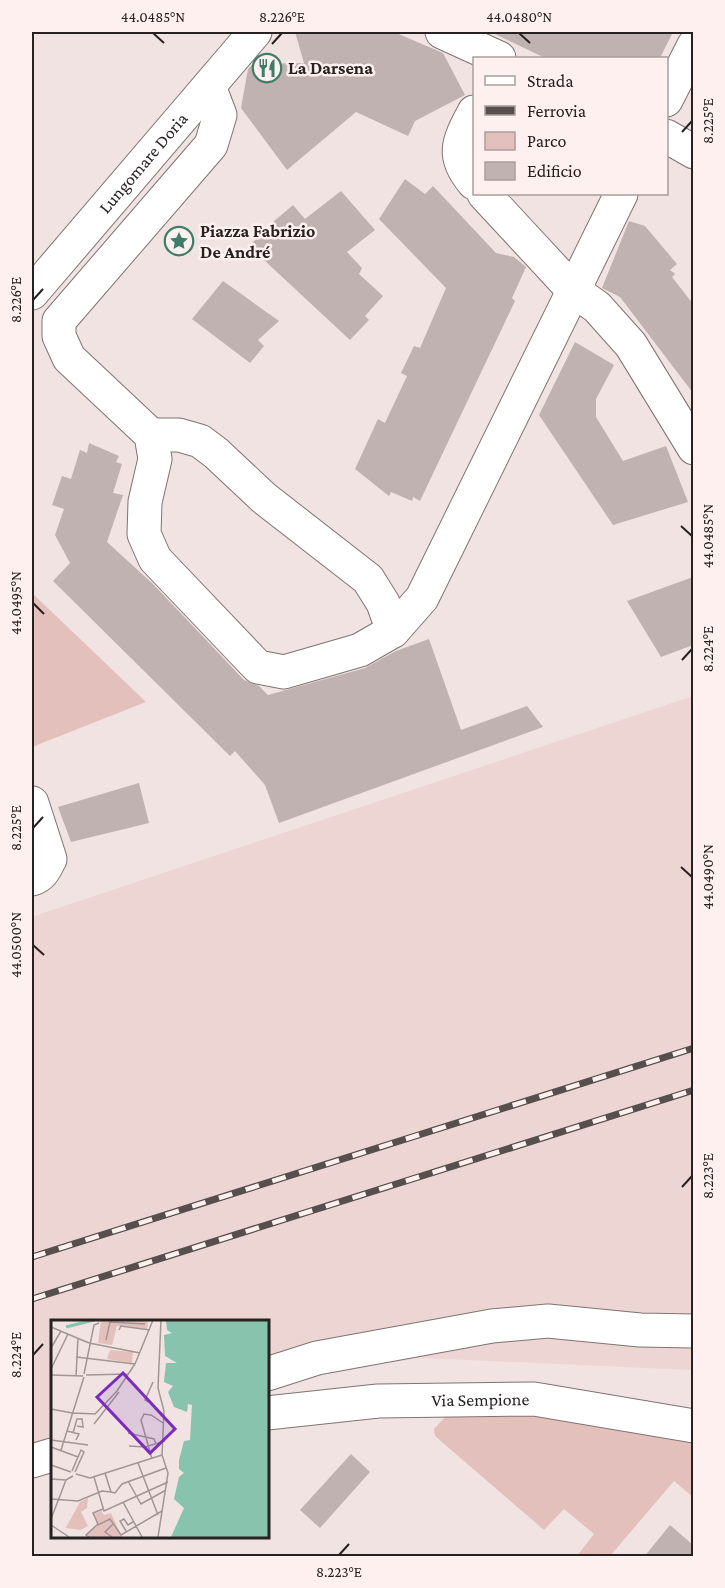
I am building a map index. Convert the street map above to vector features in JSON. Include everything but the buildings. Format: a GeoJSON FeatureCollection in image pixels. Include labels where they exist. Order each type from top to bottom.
{"type":"FeatureCollection","features":[{"type":"Feature","properties":{"kind":"street","name":"Lungomare Doria"},"geometry":{"type":"LineString","coordinates":[[32,293],[255,32]]}},
{"type":"Feature","properties":{"kind":"street"},"geometry":{"type":"LineString","coordinates":[[462,36],[497,57]]}},
{"type":"Feature","properties":{"kind":"street"},"geometry":{"type":"LineString","coordinates":[[668,96],[693,45]]}},
{"type":"Feature","properties":{"kind":"street"},"geometry":{"type":"LineString","coordinates":[[209,86],[220,115],[211,145],[60,321],[59,336],[69,358],[151,435],[155,459],[146,502],[144,534],[155,559],[258,667],[284,672],[360,650],[393,631],[422,598],[620,195]]}},
{"type":"Feature","properties":{"kind":"street"},"geometry":{"type":"LineString","coordinates":[[473,114],[458,149],[459,160],[473,181]]}},
{"type":"Feature","properties":{"kind":"street"},"geometry":{"type":"LineString","coordinates":[[668,137],[693,152]]}},
{"type":"Feature","properties":{"kind":"street"},"geometry":{"type":"LineString","coordinates":[[485,195],[573,290],[597,307],[631,345],[693,448]]}},
{"type":"Feature","properties":{"kind":"street"},"geometry":{"type":"LineString","coordinates":[[151,435],[179,435],[200,441],[216,453],[264,498],[368,579],[383,603],[393,631]]}},
{"type":"Feature","properties":{"kind":"street"},"geometry":{"type":"LineString","coordinates":[[32,803],[50,859],[45,869],[32,879]]}},
{"type":"Feature","properties":{"kind":"street"},"geometry":{"type":"LineString","coordinates":[[268,1374],[317,1358],[492,1326],[548,1321],[640,1330],[693,1330]]}},
{"type":"Feature","properties":{"kind":"street","name":"Via Sempione"},"geometry":{"type":"LineString","coordinates":[[268,1413],[378,1401],[534,1399],[693,1425]]}},
{"type":"Feature","properties":{"kind":"street"},"geometry":{"type":"LineString","coordinates":[[32,1461],[51,1455]]}},
{"type":"Feature","properties":{"kind":"shaded area"},"geometry":{"type":"Polygon","coordinates":[[[693,696],[693,1370],[422,1358],[341,1368],[268,1387],[268,1320],[51,1320],[51,1438],[32,1443],[32,917],[693,696]]]}},
{"type":"Feature","properties":{"kind":"green space"},"geometry":{"type":"Polygon","coordinates":[[[32,593],[146,702],[32,747],[32,593]]]}},
{"type":"Feature","properties":{"kind":"green space"},"geometry":{"type":"Polygon","coordinates":[[[539,1414],[693,1442],[693,1497],[674,1481],[610,1556],[577,1556],[594,1534],[564,1509],[544,1530],[435,1436],[434,1429],[446,1416],[539,1414]]]}},
{"type":"Feature","properties":{"kind":"railway"},"geometry":{"type":"LineString","coordinates":[[32,1257],[694,1048]]}},
{"type":"Feature","properties":{"kind":"railway"},"geometry":{"type":"LineString","coordinates":[[32,1299],[694,1090]]}},
{"type":"Feature","properties":{"kind":"place","name":"La Darsena"},"geometry":{"type":"Point","coordinates":[267,68]}},
{"type":"Feature","properties":{"kind":"place","name":"Piazza Fabrizio De André"},"geometry":{"type":"Point","coordinates":[179,241]}}]}
